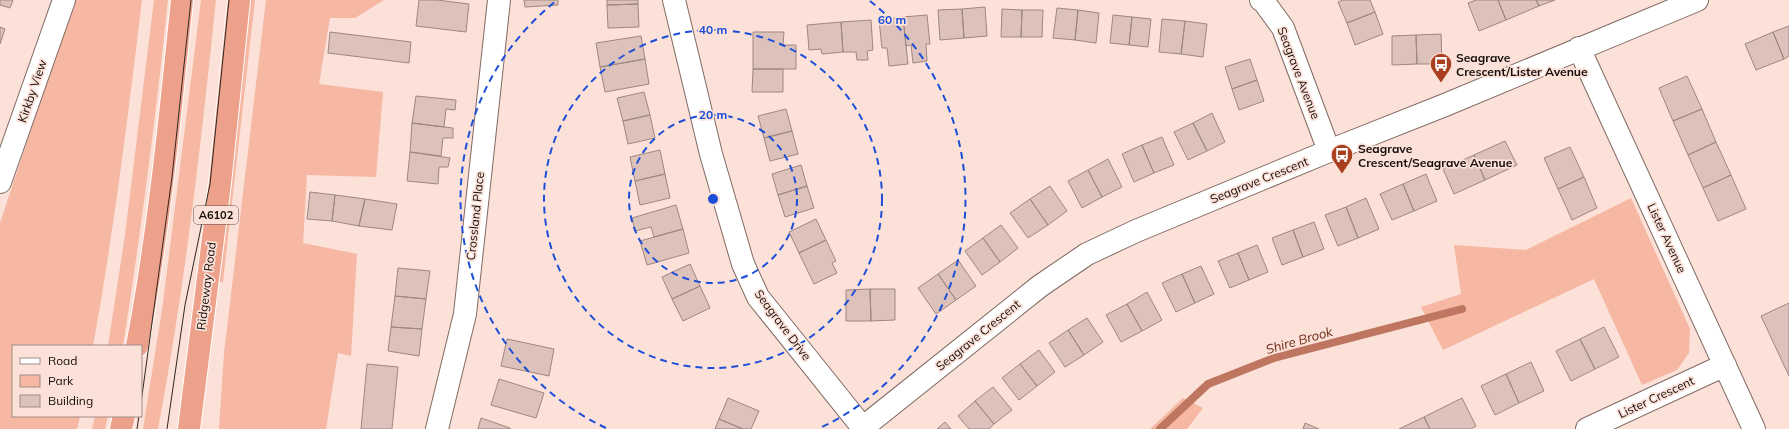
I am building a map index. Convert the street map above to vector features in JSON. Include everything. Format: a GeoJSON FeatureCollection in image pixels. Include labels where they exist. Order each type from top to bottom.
{"type":"FeatureCollection","features":[{"type":"Feature","properties":{"kind":"highway"},"geometry":{"type":"LineString","coordinates":[[137,345],[146,301],[163,178],[182,0]]}},
{"type":"Feature","properties":{"kind":"highway","name":"Ridgeway Road"},"geometry":{"type":"LineString","coordinates":[[188,429],[220,183],[239,0]]}},
{"type":"Feature","properties":{"kind":"highway"},"geometry":{"type":"LineString","coordinates":[[121,429],[124,417]]}},
{"type":"Feature","properties":{"kind":"street","name":"Kirkby View"},"geometry":{"type":"LineString","coordinates":[[0,182],[64,0]]}},
{"type":"Feature","properties":{"kind":"street","name":"Crossland Place"},"geometry":{"type":"LineString","coordinates":[[437,429],[465,314],[499,0]]}},
{"type":"Feature","properties":{"kind":"street","name":"Seagrave Drive"},"geometry":{"type":"LineString","coordinates":[[674,0],[711,154],[743,264],[758,297],[862,428]]}},
{"type":"Feature","properties":{"kind":"street","name":"Seagrave Avenue"},"geometry":{"type":"LineString","coordinates":[[1261,0],[1283,28],[1329,151]]}},
{"type":"Feature","properties":{"kind":"street","name":"Seagrave Crescent"},"geometry":{"type":"LineString","coordinates":[[862,428],[1040,286],[1087,254],[1136,231],[1329,151],[1445,106],[1579,48],[1698,0]]}},
{"type":"Feature","properties":{"kind":"street","name":"Lister Avenue"},"geometry":{"type":"LineString","coordinates":[[1579,48],[1754,429]]}},
{"type":"Feature","properties":{"kind":"street","name":"Lister Crescent"},"geometry":{"type":"LineString","coordinates":[[1587,429],[1725,366]]}},
{"type":"Feature","properties":{"kind":"green space"},"geometry":{"type":"Polygon","coordinates":[[[74,0],[142,0],[108,260],[93,345],[12,345],[12,417],[80,417],[77,429],[0,429],[0,223],[74,0]]]}},
{"type":"Feature","properties":{"kind":"green space"},"geometry":{"type":"Polygon","coordinates":[[[154,0],[168,0],[148,173],[123,345],[108,345],[125,235],[154,0]]]}},
{"type":"Feature","properties":{"kind":"green space"},"geometry":{"type":"Polygon","coordinates":[[[201,0],[216,0],[198,162],[184,269],[168,376],[158,429],[143,429],[163,303],[201,0]]]}},
{"type":"Feature","properties":{"kind":"green space"},"geometry":{"type":"Polygon","coordinates":[[[249,0],[255,0],[223,282],[219,282],[249,0]]]}},
{"type":"Feature","properties":{"kind":"green space"},"geometry":{"type":"Polygon","coordinates":[[[266,0],[384,0],[355,18],[330,18],[319,84],[383,92],[376,177],[307,175],[303,243],[357,254],[351,356],[338,353],[326,429],[219,429],[224,353],[266,0]]]}},
{"type":"Feature","properties":{"kind":"green space"},"geometry":{"type":"Polygon","coordinates":[[[1631,198],[1690,329],[1689,353],[1677,370],[1642,385],[1594,279],[1443,350],[1421,307],[1461,294],[1454,245],[1526,250],[1631,198]]]}},
{"type":"Feature","properties":{"kind":"green space"},"geometry":{"type":"Polygon","coordinates":[[[1183,398],[1203,408],[1187,429],[1150,429],[1183,398]]]}},
{"type":"Feature","properties":{"kind":"green space"},"geometry":{"type":"Polygon","coordinates":[[[95,417],[108,417],[105,429],[92,429],[95,417]]]}},
{"type":"Feature","properties":{"kind":"building"},"geometry":{"type":"Polygon","coordinates":[[[0,0],[13,0],[10,8],[0,5],[0,0]]]}},
{"type":"Feature","properties":{"kind":"building"},"geometry":{"type":"Polygon","coordinates":[[[419,0],[437,0],[469,4],[466,32],[416,26],[419,0]]]}},
{"type":"Feature","properties":{"kind":"building"},"geometry":{"type":"Polygon","coordinates":[[[524,0],[558,0],[558,5],[525,7],[524,0]]]}},
{"type":"Feature","properties":{"kind":"building"},"geometry":{"type":"Polygon","coordinates":[[[607,0],[638,0],[638,4],[607,5],[607,0]]]}},
{"type":"Feature","properties":{"kind":"building"},"geometry":{"type":"Polygon","coordinates":[[[1343,0],[1370,0],[1375,12],[1347,23],[1338,2],[1343,0]]]}},
{"type":"Feature","properties":{"kind":"building"},"geometry":{"type":"Polygon","coordinates":[[[1476,0],[1498,0],[1506,20],[1479,31],[1468,3],[1476,0]]]}},
{"type":"Feature","properties":{"kind":"building"},"geometry":{"type":"Polygon","coordinates":[[[1498,0],[1536,0],[1539,6],[1506,20],[1498,0]]]}},
{"type":"Feature","properties":{"kind":"building"},"geometry":{"type":"Polygon","coordinates":[[[1536,0],[1555,0],[1539,6],[1536,0]]]}},
{"type":"Feature","properties":{"kind":"building"},"geometry":{"type":"Polygon","coordinates":[[[638,4],[639,27],[608,28],[607,5],[638,4]]]}},
{"type":"Feature","properties":{"kind":"building"},"geometry":{"type":"Polygon","coordinates":[[[985,7],[987,36],[964,38],[962,9],[985,7]]]}},
{"type":"Feature","properties":{"kind":"building"},"geometry":{"type":"Polygon","coordinates":[[[1057,8],[1078,10],[1075,40],[1053,38],[1057,8]]]}},
{"type":"Feature","properties":{"kind":"building"},"geometry":{"type":"Polygon","coordinates":[[[962,9],[964,38],[940,40],[938,10],[962,9]]]}},
{"type":"Feature","properties":{"kind":"building"},"geometry":{"type":"Polygon","coordinates":[[[1002,9],[1022,10],[1021,37],[1001,37],[1002,9]]]}},
{"type":"Feature","properties":{"kind":"building"},"geometry":{"type":"Polygon","coordinates":[[[1022,10],[1043,10],[1042,37],[1021,37],[1022,10]]]}},
{"type":"Feature","properties":{"kind":"building"},"geometry":{"type":"Polygon","coordinates":[[[1078,10],[1099,13],[1096,43],[1075,40],[1078,10]]]}},
{"type":"Feature","properties":{"kind":"building"},"geometry":{"type":"Polygon","coordinates":[[[1375,12],[1383,34],[1355,45],[1347,23],[1375,12]]]}},
{"type":"Feature","properties":{"kind":"building"},"geometry":{"type":"Polygon","coordinates":[[[927,15],[930,44],[926,44],[927,61],[913,63],[911,45],[906,46],[903,17],[927,15]]]}},
{"type":"Feature","properties":{"kind":"building"},"geometry":{"type":"Polygon","coordinates":[[[1113,15],[1132,17],[1129,45],[1110,43],[1113,15]]]}},
{"type":"Feature","properties":{"kind":"building"},"geometry":{"type":"Polygon","coordinates":[[[903,17],[908,64],[889,66],[887,48],[882,48],[879,20],[903,17]]]}},
{"type":"Feature","properties":{"kind":"building"},"geometry":{"type":"Polygon","coordinates":[[[1132,17],[1151,19],[1148,47],[1129,45],[1132,17]]]}},
{"type":"Feature","properties":{"kind":"building"},"geometry":{"type":"Polygon","coordinates":[[[1162,19],[1185,21],[1181,54],[1159,52],[1162,19]]]}},
{"type":"Feature","properties":{"kind":"building"},"geometry":{"type":"Polygon","coordinates":[[[871,20],[873,50],[867,51],[868,60],[857,60],[856,52],[843,52],[841,22],[871,20]]]}},
{"type":"Feature","properties":{"kind":"building"},"geometry":{"type":"Polygon","coordinates":[[[1185,21],[1207,24],[1203,57],[1181,54],[1185,21]]]}},
{"type":"Feature","properties":{"kind":"building"},"geometry":{"type":"Polygon","coordinates":[[[841,22],[843,52],[822,54],[821,49],[809,50],[807,25],[841,22]]]}},
{"type":"Feature","properties":{"kind":"building"},"geometry":{"type":"Polygon","coordinates":[[[1789,26],[1789,56],[1784,59],[1773,32],[1789,26]]]}},
{"type":"Feature","properties":{"kind":"building"},"geometry":{"type":"Polygon","coordinates":[[[0,27],[5,29],[0,44],[0,27]]]}},
{"type":"Feature","properties":{"kind":"building"},"geometry":{"type":"Polygon","coordinates":[[[330,32],[411,42],[409,63],[328,53],[330,32]]]}},
{"type":"Feature","properties":{"kind":"building"},"geometry":{"type":"Polygon","coordinates":[[[753,32],[784,32],[783,45],[796,45],[796,69],[753,69],[753,32]]]}},
{"type":"Feature","properties":{"kind":"building"},"geometry":{"type":"Polygon","coordinates":[[[1773,32],[1784,59],[1756,70],[1745,44],[1773,32]]]}},
{"type":"Feature","properties":{"kind":"building"},"geometry":{"type":"Polygon","coordinates":[[[1441,34],[1442,64],[1417,64],[1416,35],[1441,34]]]}},
{"type":"Feature","properties":{"kind":"building"},"geometry":{"type":"Polygon","coordinates":[[[1416,35],[1417,64],[1392,65],[1392,36],[1416,35]]]}},
{"type":"Feature","properties":{"kind":"building"},"geometry":{"type":"Polygon","coordinates":[[[641,36],[645,59],[600,67],[596,43],[641,36]]]}},
{"type":"Feature","properties":{"kind":"building"},"geometry":{"type":"Polygon","coordinates":[[[645,59],[649,84],[605,92],[600,67],[645,59]]]}},
{"type":"Feature","properties":{"kind":"building"},"geometry":{"type":"Polygon","coordinates":[[[1250,59],[1257,80],[1232,89],[1225,67],[1250,59]]]}},
{"type":"Feature","properties":{"kind":"building"},"geometry":{"type":"Polygon","coordinates":[[[753,69],[783,69],[783,92],[752,92],[753,69]]]}},
{"type":"Feature","properties":{"kind":"building"},"geometry":{"type":"Polygon","coordinates":[[[1687,76],[1702,109],[1673,121],[1659,88],[1687,76]]]}},
{"type":"Feature","properties":{"kind":"building"},"geometry":{"type":"Polygon","coordinates":[[[1257,80],[1264,101],[1239,110],[1232,89],[1257,80]]]}},
{"type":"Feature","properties":{"kind":"building"},"geometry":{"type":"Polygon","coordinates":[[[644,92],[650,115],[623,121],[617,98],[644,92]]]}},
{"type":"Feature","properties":{"kind":"building"},"geometry":{"type":"Polygon","coordinates":[[[416,96],[456,100],[455,110],[446,109],[444,127],[412,123],[416,96]]]}},
{"type":"Feature","properties":{"kind":"building"},"geometry":{"type":"Polygon","coordinates":[[[786,109],[792,131],[764,138],[758,116],[786,109]]]}},
{"type":"Feature","properties":{"kind":"building"},"geometry":{"type":"Polygon","coordinates":[[[1702,109],[1716,142],[1688,155],[1673,121],[1702,109]]]}},
{"type":"Feature","properties":{"kind":"building"},"geometry":{"type":"Polygon","coordinates":[[[1212,113],[1225,142],[1207,151],[1193,123],[1212,113]]]}},
{"type":"Feature","properties":{"kind":"building"},"geometry":{"type":"Polygon","coordinates":[[[650,115],[655,138],[628,144],[623,121],[650,115]]]}},
{"type":"Feature","properties":{"kind":"building"},"geometry":{"type":"Polygon","coordinates":[[[412,123],[453,128],[453,138],[443,138],[441,156],[410,152],[412,123]]]}},
{"type":"Feature","properties":{"kind":"building"},"geometry":{"type":"Polygon","coordinates":[[[1193,123],[1207,151],[1188,160],[1174,132],[1193,123]]]}},
{"type":"Feature","properties":{"kind":"building"},"geometry":{"type":"Polygon","coordinates":[[[792,131],[798,154],[770,161],[764,138],[792,131]]]}},
{"type":"Feature","properties":{"kind":"building"},"geometry":{"type":"Polygon","coordinates":[[[1162,137],[1174,165],[1154,173],[1142,145],[1162,137]]]}},
{"type":"Feature","properties":{"kind":"building"},"geometry":{"type":"Polygon","coordinates":[[[1505,141],[1517,165],[1485,180],[1474,155],[1505,141]]]}},
{"type":"Feature","properties":{"kind":"building"},"geometry":{"type":"Polygon","coordinates":[[[1716,142],[1731,175],[1703,188],[1688,155],[1716,142]]]}},
{"type":"Feature","properties":{"kind":"building"},"geometry":{"type":"Polygon","coordinates":[[[1142,145],[1154,173],[1134,182],[1122,154],[1142,145]]]}},
{"type":"Feature","properties":{"kind":"building"},"geometry":{"type":"Polygon","coordinates":[[[1570,147],[1584,177],[1558,189],[1544,158],[1570,147]]]}},
{"type":"Feature","properties":{"kind":"building"},"geometry":{"type":"Polygon","coordinates":[[[660,150],[665,174],[635,181],[630,157],[660,150]]]}},
{"type":"Feature","properties":{"kind":"building"},"geometry":{"type":"Polygon","coordinates":[[[410,152],[450,158],[448,167],[439,167],[438,184],[407,181],[410,152]]]}},
{"type":"Feature","properties":{"kind":"building"},"geometry":{"type":"Polygon","coordinates":[[[1474,155],[1485,180],[1454,194],[1443,169],[1474,155]]]}},
{"type":"Feature","properties":{"kind":"building"},"geometry":{"type":"Polygon","coordinates":[[[1108,159],[1122,187],[1102,197],[1088,170],[1108,159]]]}},
{"type":"Feature","properties":{"kind":"building"},"geometry":{"type":"Polygon","coordinates":[[[801,165],[807,186],[778,195],[772,174],[801,165]]]}},
{"type":"Feature","properties":{"kind":"building"},"geometry":{"type":"Polygon","coordinates":[[[1088,170],[1102,197],[1082,208],[1068,181],[1088,170]]]}},
{"type":"Feature","properties":{"kind":"building"},"geometry":{"type":"Polygon","coordinates":[[[665,174],[670,198],[640,205],[635,181],[665,174]]]}},
{"type":"Feature","properties":{"kind":"building"},"geometry":{"type":"Polygon","coordinates":[[[1426,174],[1437,201],[1414,211],[1403,184],[1426,174]]]}},
{"type":"Feature","properties":{"kind":"building"},"geometry":{"type":"Polygon","coordinates":[[[1731,175],[1746,209],[1718,221],[1703,188],[1731,175]]]}},
{"type":"Feature","properties":{"kind":"building"},"geometry":{"type":"Polygon","coordinates":[[[1584,177],[1597,208],[1572,220],[1558,189],[1584,177]]]}},
{"type":"Feature","properties":{"kind":"building"},"geometry":{"type":"Polygon","coordinates":[[[1403,184],[1414,211],[1392,220],[1380,194],[1403,184]]]}},
{"type":"Feature","properties":{"kind":"building"},"geometry":{"type":"Polygon","coordinates":[[[807,186],[814,208],[785,217],[778,195],[807,186]]]}},
{"type":"Feature","properties":{"kind":"building"},"geometry":{"type":"Polygon","coordinates":[[[1050,186],[1067,211],[1048,225],[1030,199],[1050,186]]]}},
{"type":"Feature","properties":{"kind":"building"},"geometry":{"type":"Polygon","coordinates":[[[310,192],[335,195],[332,221],[307,219],[310,192]]]}},
{"type":"Feature","properties":{"kind":"building"},"geometry":{"type":"Polygon","coordinates":[[[335,195],[365,199],[359,226],[332,221],[335,195]]]}},
{"type":"Feature","properties":{"kind":"building"},"geometry":{"type":"Polygon","coordinates":[[[1366,198],[1379,229],[1358,238],[1346,207],[1366,198]]]}},
{"type":"Feature","properties":{"kind":"building"},"geometry":{"type":"Polygon","coordinates":[[[365,199],[397,204],[392,230],[359,226],[365,199]]]}},
{"type":"Feature","properties":{"kind":"building"},"geometry":{"type":"Polygon","coordinates":[[[1030,199],[1048,225],[1028,238],[1010,213],[1030,199]]]}},
{"type":"Feature","properties":{"kind":"building"},"geometry":{"type":"Polygon","coordinates":[[[676,205],[683,229],[654,237],[651,227],[635,231],[632,218],[676,205]]]}},
{"type":"Feature","properties":{"kind":"building"},"geometry":{"type":"Polygon","coordinates":[[[1346,207],[1358,238],[1338,246],[1325,215],[1346,207]]]}},
{"type":"Feature","properties":{"kind":"building"},"geometry":{"type":"Polygon","coordinates":[[[816,219],[826,240],[799,253],[789,232],[816,219]]]}},
{"type":"Feature","properties":{"kind":"building"},"geometry":{"type":"Polygon","coordinates":[[[1314,222],[1324,249],[1303,257],[1293,230],[1314,222]]]}},
{"type":"Feature","properties":{"kind":"building"},"geometry":{"type":"Polygon","coordinates":[[[1001,225],[1018,248],[1000,262],[983,238],[1001,225]]]}},
{"type":"Feature","properties":{"kind":"building"},"geometry":{"type":"Polygon","coordinates":[[[683,229],[689,253],[647,265],[640,241],[683,229]]]}},
{"type":"Feature","properties":{"kind":"building"},"geometry":{"type":"Polygon","coordinates":[[[1293,230],[1303,257],[1282,265],[1272,238],[1293,230]]]}},
{"type":"Feature","properties":{"kind":"building"},"geometry":{"type":"Polygon","coordinates":[[[983,238],[1000,262],[982,275],[965,251],[983,238]]]}},
{"type":"Feature","properties":{"kind":"building"},"geometry":{"type":"Polygon","coordinates":[[[826,240],[836,261],[832,263],[837,273],[814,284],[799,253],[826,240]]]}},
{"type":"Feature","properties":{"kind":"building"},"geometry":{"type":"Polygon","coordinates":[[[1257,245],[1268,272],[1249,280],[1238,253],[1257,245]]]}},
{"type":"Feature","properties":{"kind":"building"},"geometry":{"type":"Polygon","coordinates":[[[1238,253],[1249,280],[1230,288],[1218,261],[1238,253]]]}},
{"type":"Feature","properties":{"kind":"building"},"geometry":{"type":"Polygon","coordinates":[[[958,260],[976,286],[956,300],[938,274],[958,260]]]}},
{"type":"Feature","properties":{"kind":"building"},"geometry":{"type":"Polygon","coordinates":[[[690,264],[700,286],[672,299],[662,277],[690,264]]]}},
{"type":"Feature","properties":{"kind":"building"},"geometry":{"type":"Polygon","coordinates":[[[1201,266],[1214,294],[1195,303],[1182,274],[1201,266]]]}},
{"type":"Feature","properties":{"kind":"building"},"geometry":{"type":"Polygon","coordinates":[[[398,268],[430,271],[426,299],[395,296],[398,268]]]}},
{"type":"Feature","properties":{"kind":"building"},"geometry":{"type":"Polygon","coordinates":[[[938,274],[956,300],[936,314],[918,288],[938,274]]]}},
{"type":"Feature","properties":{"kind":"building"},"geometry":{"type":"Polygon","coordinates":[[[1182,274],[1195,303],[1176,312],[1162,283],[1182,274]]]}},
{"type":"Feature","properties":{"kind":"building"},"geometry":{"type":"Polygon","coordinates":[[[700,286],[710,308],[683,321],[672,299],[700,286]]]}},
{"type":"Feature","properties":{"kind":"building"},"geometry":{"type":"Polygon","coordinates":[[[870,289],[895,289],[895,320],[871,321],[870,289]]]}},
{"type":"Feature","properties":{"kind":"building"},"geometry":{"type":"Polygon","coordinates":[[[870,289],[871,321],[846,321],[846,290],[870,289]]]}},
{"type":"Feature","properties":{"kind":"building"},"geometry":{"type":"Polygon","coordinates":[[[1147,292],[1162,320],[1142,331],[1127,304],[1147,292]]]}},
{"type":"Feature","properties":{"kind":"building"},"geometry":{"type":"Polygon","coordinates":[[[395,296],[426,299],[422,329],[391,327],[395,296]]]}},
{"type":"Feature","properties":{"kind":"building"},"geometry":{"type":"Polygon","coordinates":[[[1789,303],[1789,376],[1761,316],[1789,303]]]}},
{"type":"Feature","properties":{"kind":"building"},"geometry":{"type":"Polygon","coordinates":[[[1127,304],[1142,331],[1121,342],[1106,315],[1127,304]]]}},
{"type":"Feature","properties":{"kind":"building"},"geometry":{"type":"Polygon","coordinates":[[[1087,318],[1103,342],[1084,355],[1068,330],[1087,318]]]}},
{"type":"Feature","properties":{"kind":"building"},"geometry":{"type":"Polygon","coordinates":[[[391,327],[422,329],[419,356],[388,351],[391,327]]]}},
{"type":"Feature","properties":{"kind":"building"},"geometry":{"type":"Polygon","coordinates":[[[1604,327],[1619,357],[1595,369],[1580,339],[1604,327]]]}},
{"type":"Feature","properties":{"kind":"building"},"geometry":{"type":"Polygon","coordinates":[[[1068,330],[1084,355],[1065,367],[1049,343],[1068,330]]]}},
{"type":"Feature","properties":{"kind":"building"},"geometry":{"type":"Polygon","coordinates":[[[507,339],[554,349],[549,376],[501,366],[507,339]]]}},
{"type":"Feature","properties":{"kind":"building"},"geometry":{"type":"Polygon","coordinates":[[[1580,339],[1595,369],[1571,381],[1556,351],[1580,339]]]}},
{"type":"Feature","properties":{"kind":"building"},"geometry":{"type":"Polygon","coordinates":[[[1039,350],[1055,372],[1037,386],[1020,364],[1039,350]]]}},
{"type":"Feature","properties":{"kind":"building"},"geometry":{"type":"Polygon","coordinates":[[[1531,362],[1544,391],[1519,403],[1506,374],[1531,362]]]}},
{"type":"Feature","properties":{"kind":"building"},"geometry":{"type":"Polygon","coordinates":[[[367,364],[398,367],[392,429],[361,429],[367,364]]]}},
{"type":"Feature","properties":{"kind":"building"},"geometry":{"type":"Polygon","coordinates":[[[1020,364],[1037,386],[1019,400],[1002,378],[1020,364]]]}},
{"type":"Feature","properties":{"kind":"building"},"geometry":{"type":"Polygon","coordinates":[[[1506,374],[1519,403],[1495,415],[1481,386],[1506,374]]]}},
{"type":"Feature","properties":{"kind":"building"},"geometry":{"type":"Polygon","coordinates":[[[499,379],[544,393],[536,418],[491,405],[499,379]]]}},
{"type":"Feature","properties":{"kind":"building"},"geometry":{"type":"Polygon","coordinates":[[[993,387],[1012,410],[994,424],[975,401],[993,387]]]}},
{"type":"Feature","properties":{"kind":"building"},"geometry":{"type":"Polygon","coordinates":[[[728,398],[759,411],[751,429],[743,429],[719,419],[728,398]]]}},
{"type":"Feature","properties":{"kind":"building"},"geometry":{"type":"Polygon","coordinates":[[[1462,398],[1476,426],[1471,429],[1430,429],[1424,417],[1462,398]]]}},
{"type":"Feature","properties":{"kind":"building"},"geometry":{"type":"Polygon","coordinates":[[[975,401],[994,424],[989,429],[969,429],[958,416],[975,401]]]}},
{"type":"Feature","properties":{"kind":"building"},"geometry":{"type":"Polygon","coordinates":[[[1424,417],[1430,429],[1399,429],[1424,417]]]}},
{"type":"Feature","properties":{"kind":"building"},"geometry":{"type":"Polygon","coordinates":[[[481,418],[510,428],[510,429],[478,429],[481,418]]]}},
{"type":"Feature","properties":{"kind":"building"},"geometry":{"type":"Polygon","coordinates":[[[719,419],[743,429],[715,429],[719,419]]]}},
{"type":"Feature","properties":{"kind":"building"},"geometry":{"type":"Polygon","coordinates":[[[945,422],[951,429],[937,429],[945,422]]]}},
{"type":"Feature","properties":{"kind":"building"},"geometry":{"type":"Polygon","coordinates":[[[1305,423],[1319,429],[1303,429],[1305,423]]]}},
{"type":"Feature","properties":{"kind":"waterway","name":"Shire Brook"},"geometry":{"type":"LineString","coordinates":[[1160,429],[1208,384],[1274,358],[1462,309]]}},
{"type":"Feature","properties":{"kind":"tram line"},"geometry":{"type":"LineString","coordinates":[[142,396],[172,177],[191,0]]}},
{"type":"Feature","properties":{"kind":"tram line"},"geometry":{"type":"LineString","coordinates":[[167,429],[185,305],[210,184],[229,0]]}},
{"type":"Feature","properties":{"kind":"tram line"},"geometry":{"type":"LineString","coordinates":[[137,429],[139,417]]}},
{"type":"Feature","properties":{"kind":"place","name":"Seagrave Crescent/Lister Avenue"},"geometry":{"type":"Point","coordinates":[1441,84]}},
{"type":"Feature","properties":{"kind":"place","name":"Seagrave Crescent/Seagrave Avenue"},"geometry":{"type":"Point","coordinates":[1342,174]}}]}
